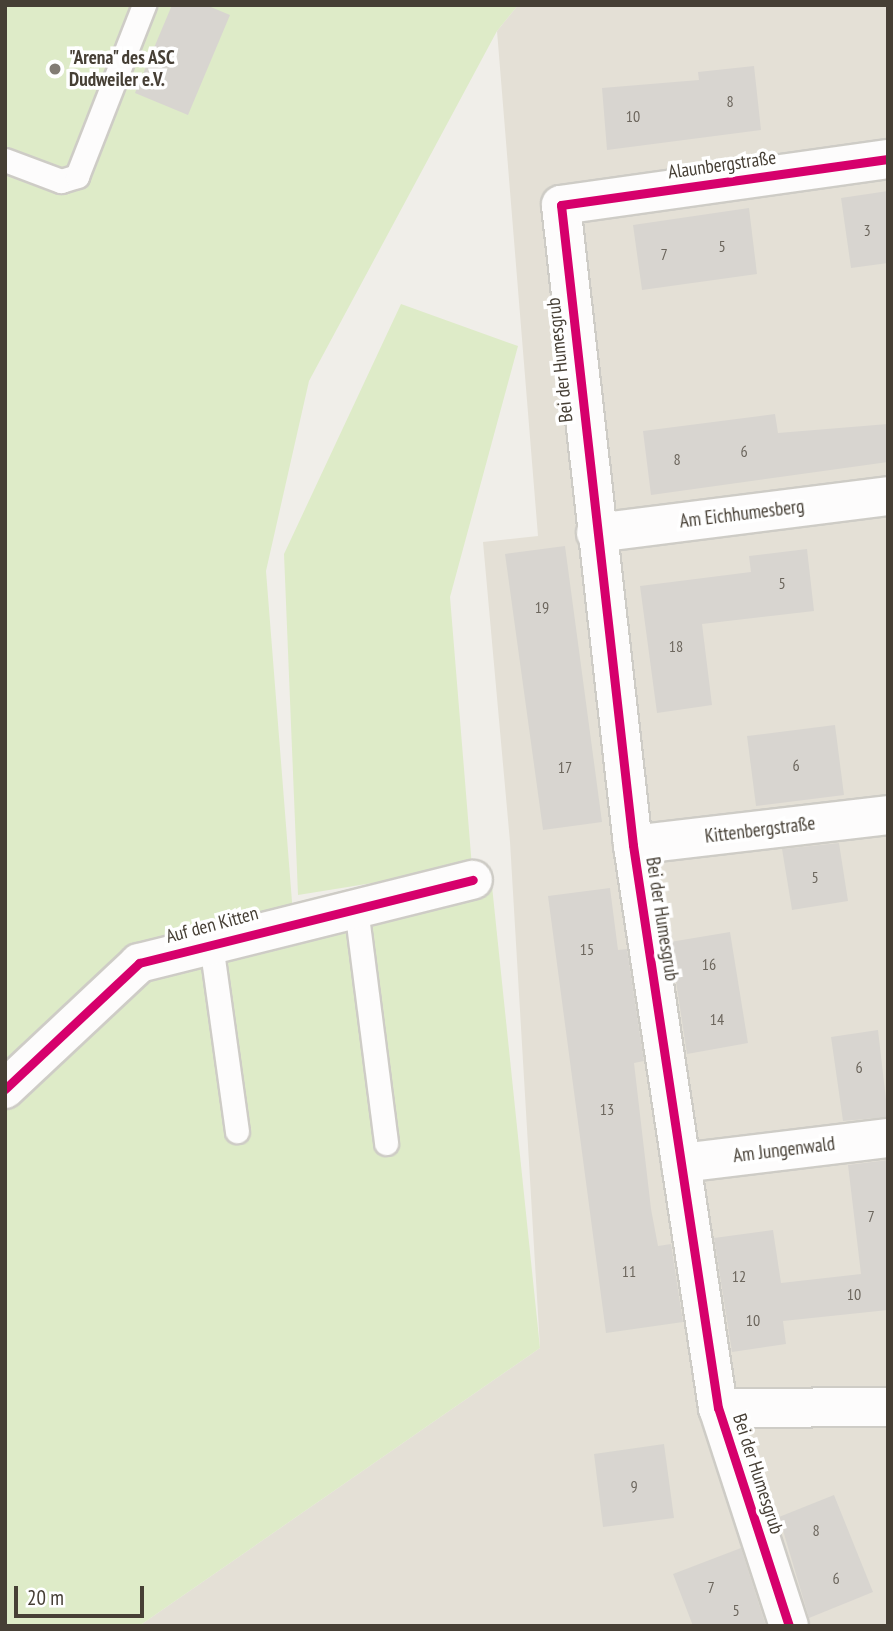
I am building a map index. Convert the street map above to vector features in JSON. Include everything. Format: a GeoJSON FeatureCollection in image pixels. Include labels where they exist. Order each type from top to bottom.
{"type":"FeatureCollection","features":[{"type":"Feature","properties":{"kind":"street","name":"Alaunbergstraße"},"geometry":{"type":"LineString","coordinates":[[561,205],[888,159]]}},
{"type":"Feature","properties":{"kind":"street","name":"Bei der Humesgrub"},"geometry":{"type":"LineString","coordinates":[[561,205],[633,845],[718,1408],[789,1626]]}},
{"type":"Feature","properties":{"kind":"street","name":"Am Eichhumesberg"},"geometry":{"type":"LineString","coordinates":[[596,533],[888,496]]}},
{"type":"Feature","properties":{"kind":"street","name":"Kittenbergstraße"},"geometry":{"type":"LineString","coordinates":[[633,845],[888,815]]}},
{"type":"Feature","properties":{"kind":"street","name":"Auf den Kitten"},"geometry":{"type":"LineString","coordinates":[[5,1089],[139,963],[473,880]]}},
{"type":"Feature","properties":{"kind":"street","name":"Am Jungenwald"},"geometry":{"type":"LineString","coordinates":[[681,1163],[888,1138]]}},
{"type":"Feature","properties":{"kind":"street"},"geometry":{"type":"LineString","coordinates":[[718,1408],[888,1407]]}},
{"type":"Feature","properties":{"kind":"lane"},"geometry":{"type":"LineString","coordinates":[[5,160],[61,181],[77,176],[144,5]]}},
{"type":"Feature","properties":{"kind":"lane"},"geometry":{"type":"LineString","coordinates":[[356,908],[386,1143]]}},
{"type":"Feature","properties":{"kind":"lane"},"geometry":{"type":"LineString","coordinates":[[211,944],[237,1130]]}},
{"type":"Feature","properties":{"kind":"shaded area"},"geometry":{"type":"Polygon","coordinates":[[[518,5],[888,5],[888,1626],[139,1626],[540,1348],[510,842],[483,542],[538,536],[497,31],[518,5]]]}},
{"type":"Feature","properties":{"kind":"green space"},"geometry":{"type":"Polygon","coordinates":[[[5,5],[518,5],[497,31],[309,381],[266,571],[294,927],[492,886],[540,1348],[139,1626],[5,1626],[5,5]]]}},
{"type":"Feature","properties":{"kind":"green space"},"geometry":{"type":"Polygon","coordinates":[[[401,304],[518,346],[450,597],[472,867],[298,895],[284,554],[401,304]]]}},
{"type":"Feature","properties":{"kind":"building"},"geometry":{"type":"Polygon","coordinates":[[[172,5],[206,5],[230,15],[188,115],[135,93],[172,5]]]}},
{"type":"Feature","properties":{"kind":"building"},"geometry":{"type":"Polygon","coordinates":[[[754,66],[761,130],[607,150],[602,88],[699,80],[698,72],[754,66]]]}},
{"type":"Feature","properties":{"kind":"building"},"geometry":{"type":"Polygon","coordinates":[[[888,191],[888,263],[851,268],[841,198],[888,191]]]}},
{"type":"Feature","properties":{"kind":"building"},"geometry":{"type":"Polygon","coordinates":[[[749,208],[757,274],[642,290],[633,225],[749,208]]]}},
{"type":"Feature","properties":{"kind":"building"},"geometry":{"type":"Polygon","coordinates":[[[775,414],[778,433],[888,424],[888,462],[651,495],[643,431],[775,414]]]}},
{"type":"Feature","properties":{"kind":"building"},"geometry":{"type":"Polygon","coordinates":[[[565,546],[602,822],[543,830],[505,554],[565,546]]]}},
{"type":"Feature","properties":{"kind":"building"},"geometry":{"type":"Polygon","coordinates":[[[807,549],[814,611],[702,624],[712,705],[657,713],[640,586],[751,572],[749,556],[807,549]]]}},
{"type":"Feature","properties":{"kind":"building"},"geometry":{"type":"Polygon","coordinates":[[[835,725],[844,795],[756,806],[747,736],[835,725]]]}},
{"type":"Feature","properties":{"kind":"building"},"geometry":{"type":"Polygon","coordinates":[[[839,843],[848,901],[792,910],[782,849],[839,843]]]}},
{"type":"Feature","properties":{"kind":"building"},"geometry":{"type":"Polygon","coordinates":[[[610,888],[618,950],[627,949],[644,1061],[634,1063],[651,1209],[658,1246],[671,1244],[683,1322],[606,1333],[548,896],[610,888]]]}},
{"type":"Feature","properties":{"kind":"building"},"geometry":{"type":"Polygon","coordinates":[[[730,932],[748,1043],[687,1054],[670,942],[730,932]]]}},
{"type":"Feature","properties":{"kind":"building"},"geometry":{"type":"Polygon","coordinates":[[[878,1030],[888,1117],[843,1121],[831,1037],[878,1030]]]}},
{"type":"Feature","properties":{"kind":"building"},"geometry":{"type":"Polygon","coordinates":[[[888,1160],[888,1310],[783,1321],[786,1344],[732,1352],[714,1238],[773,1230],[781,1283],[861,1274],[848,1165],[888,1160]]]}},
{"type":"Feature","properties":{"kind":"building"},"geometry":{"type":"Polygon","coordinates":[[[664,1444],[674,1518],[603,1527],[594,1454],[664,1444]]]}},
{"type":"Feature","properties":{"kind":"building"},"geometry":{"type":"Polygon","coordinates":[[[834,1495],[873,1592],[809,1618],[779,1517],[834,1495]]]}},
{"type":"Feature","properties":{"kind":"building"},"geometry":{"type":"Polygon","coordinates":[[[741,1548],[766,1626],[693,1626],[673,1574],[741,1548]]]}},
{"type":"Feature","properties":{"kind":"cycle path"},"geometry":{"type":"LineString","coordinates":[[789,1626],[718,1408],[633,845],[561,205],[888,159]]}},
{"type":"Feature","properties":{"kind":"cycle path"},"geometry":{"type":"LineString","coordinates":[[5,1089],[139,963],[473,880]]}},
{"type":"Feature","properties":{"kind":"place","name":"\"Arena\" des ASC Dudweiler e.V."},"geometry":{"type":"Point","coordinates":[55,69]}}]}
